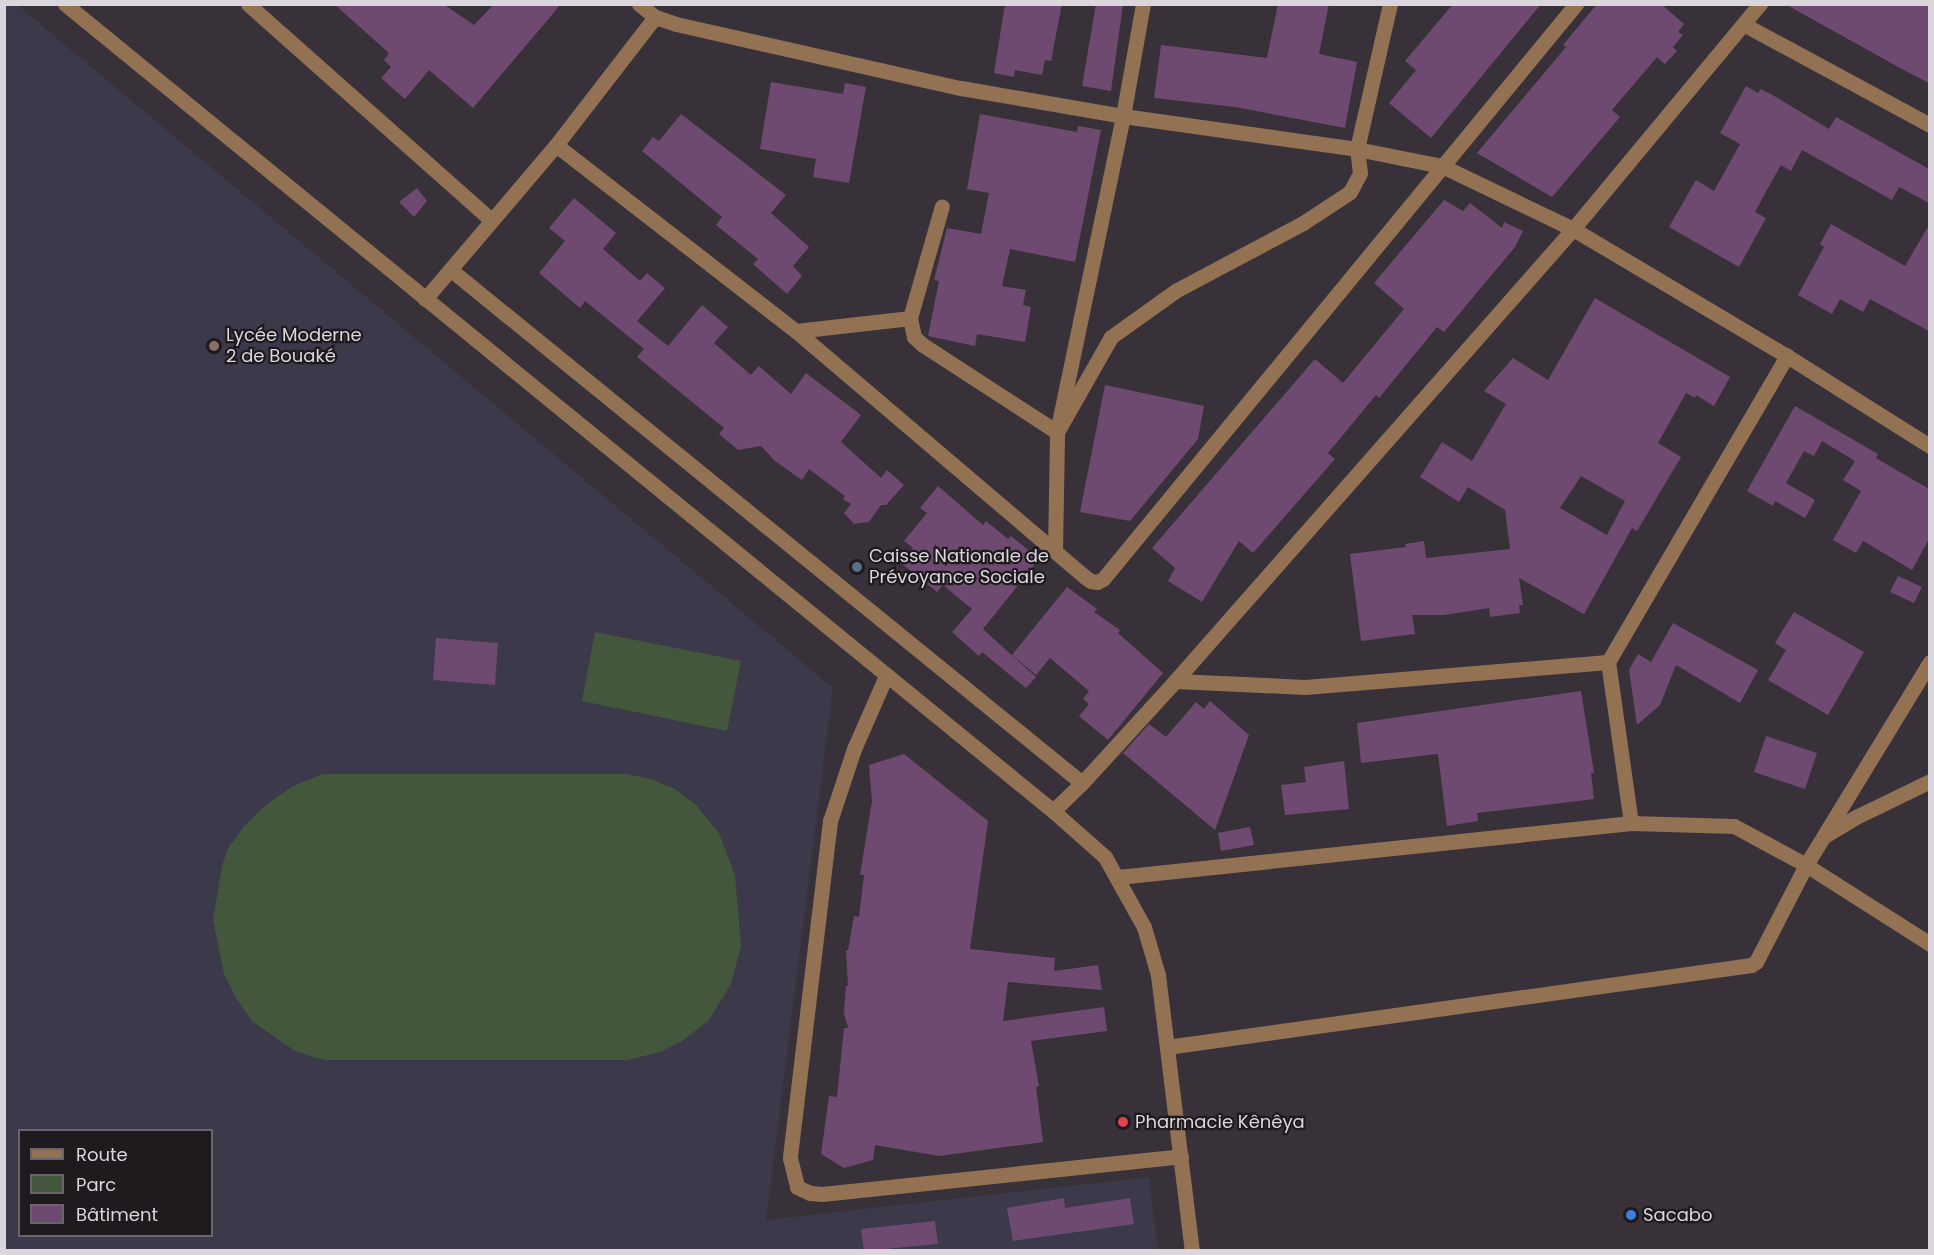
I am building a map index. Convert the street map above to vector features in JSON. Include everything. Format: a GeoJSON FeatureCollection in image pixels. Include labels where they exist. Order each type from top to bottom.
{"type":"FeatureCollection","features":[{"type":"Feature","properties":{"kind":"street"},"geometry":{"type":"LineString","coordinates":[[65,4],[1053,811],[1105,857],[1144,927],[1158,975],[1192,1251]]}},
{"type":"Feature","properties":{"kind":"street"},"geometry":{"type":"LineString","coordinates":[[248,4],[491,220]]}},
{"type":"Feature","properties":{"kind":"street"},"geometry":{"type":"LineString","coordinates":[[639,4],[655,17],[676,24],[961,88],[1123,116],[1357,149],[1442,166],[1573,229],[1787,357],[1929,446]]}},
{"type":"Feature","properties":{"kind":"street"},"geometry":{"type":"LineString","coordinates":[[1055,551],[1057,432],[1123,116],[1143,4]]}},
{"type":"Feature","properties":{"kind":"street"},"geometry":{"type":"LineString","coordinates":[[1057,432],[1111,337],[1177,290],[1304,223],[1350,192],[1360,173],[1357,149],[1390,4]]}},
{"type":"Feature","properties":{"kind":"street"},"geometry":{"type":"LineString","coordinates":[[556,145],[796,331],[1091,581],[1103,579],[1576,4]]}},
{"type":"Feature","properties":{"kind":"street"},"geometry":{"type":"LineString","coordinates":[[1053,811],[1082,783],[1175,681],[1573,229],[1745,25],[1760,4]]}},
{"type":"Feature","properties":{"kind":"street"},"geometry":{"type":"LineString","coordinates":[[424,298],[451,270],[556,145],[655,17]]}},
{"type":"Feature","properties":{"kind":"street"},"geometry":{"type":"LineString","coordinates":[[1745,25],[1929,125]]}},
{"type":"Feature","properties":{"kind":"street"},"geometry":{"type":"LineString","coordinates":[[942,206],[910,318],[914,336],[923,345],[1057,432]]}},
{"type":"Feature","properties":{"kind":"street"},"geometry":{"type":"LineString","coordinates":[[451,270],[1082,783]]}},
{"type":"Feature","properties":{"kind":"street"},"geometry":{"type":"LineString","coordinates":[[796,331],[910,318]]}},
{"type":"Feature","properties":{"kind":"street"},"geometry":{"type":"LineString","coordinates":[[1631,823],[1608,662],[1787,357]]}},
{"type":"Feature","properties":{"kind":"street"},"geometry":{"type":"LineString","coordinates":[[1175,681],[1305,687],[1608,662]]}},
{"type":"Feature","properties":{"kind":"street"},"geometry":{"type":"LineString","coordinates":[[1167,1047],[1751,965],[1756,962],[1806,865],[1929,662]]}},
{"type":"Feature","properties":{"kind":"street"},"geometry":{"type":"LineString","coordinates":[[886,676],[854,749],[830,821],[790,1158],[797,1187],[810,1193],[822,1194],[1181,1156]]}},
{"type":"Feature","properties":{"kind":"street"},"geometry":{"type":"LineString","coordinates":[[1823,837],[1856,817],[1929,781]]}},
{"type":"Feature","properties":{"kind":"street"},"geometry":{"type":"LineString","coordinates":[[1118,878],[1631,823],[1734,826],[1806,865],[1929,944]]}},
{"type":"Feature","properties":{"kind":"shaded area","name":"Lycée Moderne 2 de Bouaké"},"geometry":{"type":"Polygon","coordinates":[[[16,4],[833,688],[766,1220],[1149,1177],[1158,1250],[5,1250],[4,5],[16,4]]]}},
{"type":"Feature","properties":{"kind":"green space"},"geometry":{"type":"Polygon","coordinates":[[[595,632],[741,661],[727,731],[582,701],[595,632]]]}},
{"type":"Feature","properties":{"kind":"green space"},"geometry":{"type":"Polygon","coordinates":[[[323,774],[627,774],[654,780],[675,789],[696,805],[719,833],[735,875],[741,946],[731,984],[709,1020],[682,1041],[660,1052],[628,1060],[324,1060],[295,1051],[252,1021],[236,998],[224,974],[213,920],[222,866],[228,848],[245,825],[267,804],[293,786],[323,774]]]}},
{"type":"Feature","properties":{"kind":"building"},"geometry":{"type":"Polygon","coordinates":[[[334,4],[443,4],[474,25],[494,4],[561,4],[473,108],[429,70],[405,99],[381,78],[391,67],[384,60],[389,53],[334,4]]]}},
{"type":"Feature","properties":{"kind":"building"},"geometry":{"type":"Polygon","coordinates":[[[1005,4],[1062,4],[1051,61],[1045,60],[1042,75],[1015,70],[1014,77],[994,73],[1005,4]]]}},
{"type":"Feature","properties":{"kind":"building"},"geometry":{"type":"Polygon","coordinates":[[[1096,4],[1123,4],[1111,91],[1082,86],[1096,4]]]}},
{"type":"Feature","properties":{"kind":"building"},"geometry":{"type":"Polygon","coordinates":[[[1278,4],[1329,4],[1319,54],[1357,62],[1345,128],[1235,107],[1154,98],[1161,45],[1267,58],[1278,4]]]}},
{"type":"Feature","properties":{"kind":"building"},"geometry":{"type":"Polygon","coordinates":[[[1453,4],[1541,4],[1431,138],[1389,103],[1416,70],[1405,61],[1453,4]]]}},
{"type":"Feature","properties":{"kind":"building"},"geometry":{"type":"Polygon","coordinates":[[[1597,4],[1661,4],[1684,24],[1678,32],[1683,35],[1673,47],[1677,51],[1665,64],[1657,57],[1612,110],[1620,117],[1552,197],[1477,153],[1566,47],[1563,45],[1597,4]]]}},
{"type":"Feature","properties":{"kind":"building"},"geometry":{"type":"Polygon","coordinates":[[[1785,4],[1929,4],[1929,83],[1900,68],[1785,4]]]}},
{"type":"Feature","properties":{"kind":"building"},"geometry":{"type":"Polygon","coordinates":[[[771,82],[843,94],[845,83],[866,87],[849,183],[813,177],[816,159],[760,149],[771,82]]]}},
{"type":"Feature","properties":{"kind":"building"},"geometry":{"type":"Polygon","coordinates":[[[1746,86],[1758,93],[1761,89],[1829,129],[1836,117],[1929,169],[1929,203],[1899,187],[1892,200],[1802,150],[1791,171],[1781,165],[1755,212],[1766,218],[1739,267],[1669,227],[1696,180],[1714,191],[1740,144],[1720,133],[1746,86]]]}},
{"type":"Feature","properties":{"kind":"building"},"geometry":{"type":"Polygon","coordinates":[[[681,114],[786,195],[771,213],[809,247],[793,266],[802,276],[787,294],[753,264],[758,259],[716,225],[722,217],[642,151],[653,137],[659,141],[681,114]]]}},
{"type":"Feature","properties":{"kind":"building"},"geometry":{"type":"Polygon","coordinates":[[[980,114],[1077,132],[1078,126],[1101,130],[1075,262],[1010,249],[1002,286],[1026,290],[1023,305],[1031,307],[1025,342],[977,334],[975,346],[928,336],[939,281],[934,280],[947,228],[981,234],[989,193],[967,189],[980,114]]]}},
{"type":"Feature","properties":{"kind":"building"},"geometry":{"type":"Polygon","coordinates":[[[417,188],[427,201],[414,217],[399,202],[417,188]]]}},
{"type":"Feature","properties":{"kind":"building"},"geometry":{"type":"Polygon","coordinates":[[[574,198],[616,233],[603,249],[640,281],[647,273],[665,288],[637,321],[668,346],[702,305],[728,327],[714,343],[751,375],[759,366],[791,394],[806,373],[861,415],[841,442],[881,478],[887,470],[904,485],[886,505],[881,505],[869,522],[854,524],[844,513],[851,504],[843,499],[845,496],[809,469],[802,480],[775,461],[761,446],[738,450],[719,434],[724,428],[637,357],[644,349],[585,301],[580,308],[539,273],[565,241],[549,228],[574,198]]]}},
{"type":"Feature","properties":{"kind":"building"},"geometry":{"type":"Polygon","coordinates":[[[1444,200],[1463,211],[1470,203],[1502,228],[1504,222],[1523,231],[1515,247],[1444,332],[1437,327],[1379,398],[1376,395],[1328,453],[1335,459],[1253,553],[1239,541],[1202,602],[1168,581],[1175,568],[1152,548],[1315,359],[1343,383],[1404,309],[1374,283],[1444,200]]]}},
{"type":"Feature","properties":{"kind":"building"},"geometry":{"type":"Polygon","coordinates":[[[1831,224],[1905,266],[1929,225],[1929,331],[1870,299],[1863,312],[1840,299],[1832,314],[1798,295],[1824,247],[1820,244],[1831,224]]]}},
{"type":"Feature","properties":{"kind":"building"},"geometry":{"type":"Polygon","coordinates":[[[1595,298],[1730,377],[1714,406],[1696,395],[1695,398],[1686,393],[1658,443],[1681,457],[1637,531],[1632,528],[1584,614],[1519,578],[1523,605],[1519,605],[1520,613],[1490,617],[1489,608],[1444,615],[1412,615],[1415,634],[1361,641],[1350,554],[1406,547],[1405,544],[1424,541],[1426,558],[1510,549],[1505,510],[1468,487],[1459,502],[1420,477],[1442,442],[1472,461],[1506,404],[1484,391],[1513,358],[1548,380],[1595,298]],[[1581,476],[1560,508],[1607,535],[1625,501],[1581,476]]]}},
{"type":"Feature","properties":{"kind":"building"},"geometry":{"type":"Polygon","coordinates":[[[1105,385],[1204,406],[1198,439],[1130,521],[1080,512],[1105,385]]]}},
{"type":"Feature","properties":{"kind":"building"},"geometry":{"type":"Polygon","coordinates":[[[1795,406],[1878,454],[1876,458],[1929,489],[1929,539],[1912,570],[1863,541],[1856,553],[1833,540],[1861,491],[1843,480],[1855,461],[1822,441],[1814,456],[1804,451],[1786,483],[1815,500],[1805,518],[1775,501],[1773,506],[1747,491],[1795,406]]]}},
{"type":"Feature","properties":{"kind":"building"},"geometry":{"type":"Polygon","coordinates":[[[938,486],[983,525],[986,521],[1008,539],[1011,536],[1039,559],[983,629],[1036,677],[1026,688],[982,652],[979,656],[952,632],[972,609],[943,585],[937,592],[901,563],[913,548],[904,541],[927,513],[920,508],[938,486]]]}},
{"type":"Feature","properties":{"kind":"building"},"geometry":{"type":"Polygon","coordinates":[[[1898,576],[1922,587],[1914,603],[1890,592],[1898,576]]]}},
{"type":"Feature","properties":{"kind":"building"},"geometry":{"type":"Polygon","coordinates":[[[1067,587],[1097,609],[1094,612],[1120,630],[1118,633],[1163,673],[1108,740],[1079,716],[1089,704],[1083,699],[1089,691],[1050,658],[1036,675],[1012,655],[1067,587]]]}},
{"type":"Feature","properties":{"kind":"building"},"geometry":{"type":"Polygon","coordinates":[[[1794,612],[1864,652],[1828,715],[1768,680],[1786,650],[1775,643],[1794,612]]]}},
{"type":"Feature","properties":{"kind":"building"},"geometry":{"type":"Polygon","coordinates":[[[1673,623],[1758,670],[1740,703],[1676,665],[1660,705],[1637,725],[1629,670],[1638,654],[1651,662],[1673,623]]]}},
{"type":"Feature","properties":{"kind":"building"},"geometry":{"type":"Polygon","coordinates":[[[436,638],[498,643],[495,685],[433,680],[436,638]]]}},
{"type":"Feature","properties":{"kind":"building"},"geometry":{"type":"Polygon","coordinates":[[[1581,691],[1594,773],[1591,773],[1594,799],[1477,813],[1478,821],[1447,826],[1438,754],[1361,763],[1357,723],[1581,691]]]}},
{"type":"Feature","properties":{"kind":"building"},"geometry":{"type":"Polygon","coordinates":[[[1210,701],[1249,735],[1215,830],[1123,753],[1149,724],[1166,737],[1196,702],[1204,709],[1210,701]]]}},
{"type":"Feature","properties":{"kind":"building"},"geometry":{"type":"Polygon","coordinates":[[[1766,736],[1817,753],[1805,789],[1754,772],[1766,736]]]}},
{"type":"Feature","properties":{"kind":"building"},"geometry":{"type":"Polygon","coordinates":[[[904,754],[988,821],[970,949],[1055,958],[1054,971],[1098,965],[1102,990],[1008,982],[1003,1021],[1104,1007],[1107,1031],[1031,1041],[1039,1086],[1036,1087],[1043,1142],[939,1156],[875,1145],[873,1160],[844,1168],[821,1154],[829,1096],[837,1097],[844,1028],[848,1028],[844,1013],[846,986],[848,986],[846,950],[848,950],[854,916],[859,917],[864,875],[860,875],[872,801],[869,765],[904,754]]]}},
{"type":"Feature","properties":{"kind":"building"},"geometry":{"type":"Polygon","coordinates":[[[1344,761],[1349,809],[1285,815],[1281,785],[1306,782],[1304,767],[1344,761]]]}},
{"type":"Feature","properties":{"kind":"building"},"geometry":{"type":"Polygon","coordinates":[[[1250,827],[1254,845],[1221,851],[1218,833],[1250,827]]]}},
{"type":"Feature","properties":{"kind":"building"},"geometry":{"type":"Polygon","coordinates":[[[1064,1198],[1065,1208],[1130,1198],[1134,1224],[1013,1241],[1007,1208],[1064,1198]]]}},
{"type":"Feature","properties":{"kind":"building"},"geometry":{"type":"Polygon","coordinates":[[[935,1221],[938,1244],[864,1251],[861,1229],[935,1221]]]}},
{"type":"Feature","properties":{"kind":"place","name":"Lycée Moderne 2 de Bouaké"},"geometry":{"type":"Point","coordinates":[214,346]}},
{"type":"Feature","properties":{"kind":"place","name":"Caisse Nationale de Prévoyance Sociale"},"geometry":{"type":"Point","coordinates":[857,567]}},
{"type":"Feature","properties":{"kind":"place","name":"Pharmacie Kênêya"},"geometry":{"type":"Point","coordinates":[1123,1122]}},
{"type":"Feature","properties":{"kind":"place","name":"Sacabo"},"geometry":{"type":"Point","coordinates":[1631,1215]}}]}
